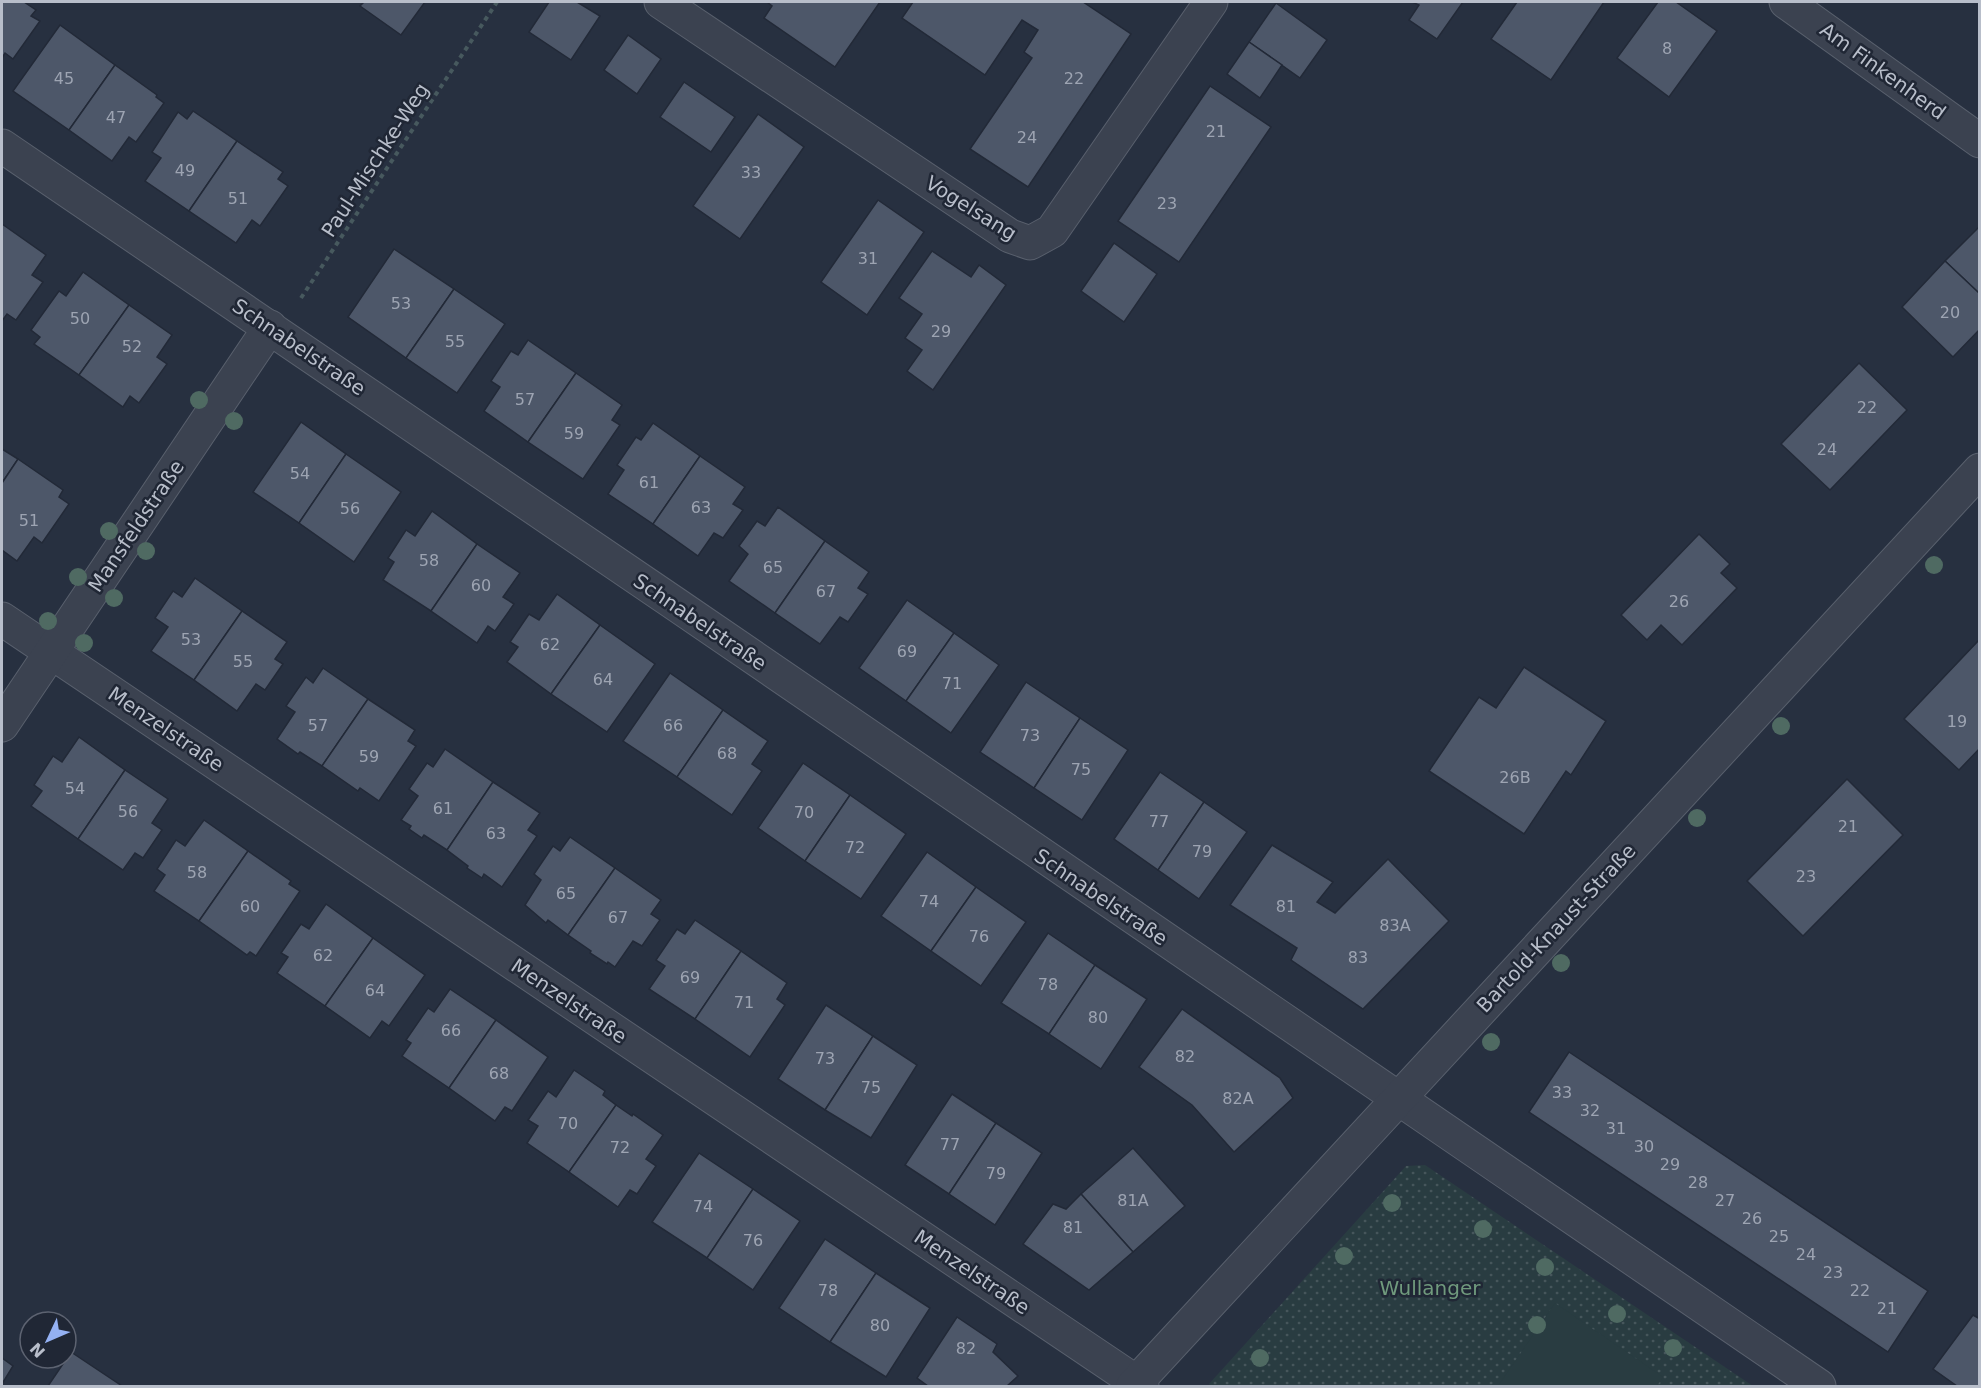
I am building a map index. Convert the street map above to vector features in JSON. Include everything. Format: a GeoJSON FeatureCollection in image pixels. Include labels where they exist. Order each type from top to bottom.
{"type":"FeatureCollection","features":[{"type":"Feature","properties":{"kind":"street","name":"Vogelsang"},"geometry":{"type":"LineString","coordinates":[[661,2],[1010,236],[1030,243],[1052,231],[1211,2]]}},
{"type":"Feature","properties":{"kind":"street","name":"Am Finkenherd"},"geometry":{"type":"LineString","coordinates":[[1786,2],[1980,141]]}},
{"type":"Feature","properties":{"kind":"street","name":"Schnabelstraße"},"geometry":{"type":"LineString","coordinates":[[2,146],[270,327],[1397,1100]]}},
{"type":"Feature","properties":{"kind":"street","name":"Mansfeldstraße"},"geometry":{"type":"LineString","coordinates":[[2,724],[270,327]]}},
{"type":"Feature","properties":{"kind":"street","name":"Bartold-Knaust-Straße"},"geometry":{"type":"LineString","coordinates":[[1137,1385],[1397,1100],[1980,470]]}},
{"type":"Feature","properties":{"kind":"street","name":"Menzelstraße"},"geometry":{"type":"LineString","coordinates":[[2,619],[1137,1385]]}},
{"type":"Feature","properties":{"kind":"street"},"geometry":{"type":"LineString","coordinates":[[1397,1100],[1819,1386]]}},
{"type":"Feature","properties":{"kind":"path","name":"Paul-Mischke-Weg"},"geometry":{"type":"LineString","coordinates":[[270,327],[296,307],[497,2]]}},
{"type":"Feature","properties":{"kind":"green space","name":"Wullanger"},"geometry":{"type":"Polygon","coordinates":[[[1425,1165],[1753,1386],[1212,1386],[1209,1384],[1406,1166],[1425,1165]]]}},
{"type":"Feature","properties":{"kind":"green space"},"geometry":{"type":"Polygon","coordinates":[[[1555,1303],[1663,1377],[1657,1386],[1498,1386],[1555,1303]]]}},
{"type":"Feature","properties":{"kind":"building"},"geometry":{"type":"Polygon","coordinates":[[[2,2],[24,2],[36,10],[31,16],[40,21],[13,59],[5,53],[2,58],[2,2]]]}},
{"type":"Feature","properties":{"kind":"building"},"geometry":{"type":"Polygon","coordinates":[[[364,2],[425,2],[401,35],[360,6],[364,2]]]}},
{"type":"Feature","properties":{"kind":"building"},"geometry":{"type":"Polygon","coordinates":[[[549,2],[577,2],[600,16],[571,60],[529,32],[549,2]]]}},
{"type":"Feature","properties":{"kind":"building"},"geometry":{"type":"Polygon","coordinates":[[[767,2],[880,2],[835,67],[764,18],[772,6],[767,2]]]}},
{"type":"Feature","properties":{"kind":"building"},"geometry":{"type":"Polygon","coordinates":[[[913,2],[1083,2],[1131,34],[1028,187],[970,149],[1032,58],[1024,52],[1038,30],[1022,20],[985,75],[902,18],[913,2]]]}},
{"type":"Feature","properties":{"kind":"building"},"geometry":{"type":"Polygon","coordinates":[[[1412,2],[1463,2],[1437,39],[1409,20],[1419,5],[1412,2]]]}},
{"type":"Feature","properties":{"kind":"building"},"geometry":{"type":"Polygon","coordinates":[[[1517,2],[1604,2],[1551,80],[1491,39],[1517,2]]]}},
{"type":"Feature","properties":{"kind":"building"},"geometry":{"type":"Polygon","coordinates":[[[1658,2],[1676,2],[1717,31],[1669,97],[1617,58],[1658,2]]]}},
{"type":"Feature","properties":{"kind":"building"},"geometry":{"type":"Polygon","coordinates":[[[1276,3],[1327,40],[1300,78],[1249,42],[1276,3]]]}},
{"type":"Feature","properties":{"kind":"building"},"geometry":{"type":"Polygon","coordinates":[[[60,25],[115,65],[69,130],[13,91],[60,25]]]}},
{"type":"Feature","properties":{"kind":"building"},"geometry":{"type":"Polygon","coordinates":[[[628,35],[661,59],[637,94],[604,70],[628,35]]]}},
{"type":"Feature","properties":{"kind":"building"},"geometry":{"type":"Polygon","coordinates":[[[1249,42],[1282,65],[1260,98],[1227,74],[1249,42]]]}},
{"type":"Feature","properties":{"kind":"building"},"geometry":{"type":"Polygon","coordinates":[[[115,65],[157,95],[156,97],[164,103],[136,142],[129,137],[112,161],[69,130],[115,65]]]}},
{"type":"Feature","properties":{"kind":"building"},"geometry":{"type":"Polygon","coordinates":[[[684,82],[735,117],[711,152],[660,117],[684,82]]]}},
{"type":"Feature","properties":{"kind":"building"},"geometry":{"type":"Polygon","coordinates":[[[1210,86],[1271,127],[1179,262],[1118,221],[1210,86]]]}},
{"type":"Feature","properties":{"kind":"building"},"geometry":{"type":"Polygon","coordinates":[[[193,111],[237,141],[189,211],[145,181],[161,158],[152,152],[178,112],[187,119],[193,111]]]}},
{"type":"Feature","properties":{"kind":"building"},"geometry":{"type":"Polygon","coordinates":[[[758,114],[804,147],[740,239],[693,206],[758,114]]]}},
{"type":"Feature","properties":{"kind":"building"},"geometry":{"type":"Polygon","coordinates":[[[237,141],[283,172],[278,179],[288,186],[260,226],[252,220],[236,243],[189,211],[237,141]]]}},
{"type":"Feature","properties":{"kind":"building"},"geometry":{"type":"Polygon","coordinates":[[[878,200],[924,232],[867,315],[821,282],[878,200]]]}},
{"type":"Feature","properties":{"kind":"building"},"geometry":{"type":"Polygon","coordinates":[[[2,224],[46,255],[32,275],[43,282],[16,320],[7,314],[2,321],[2,224]]]}},
{"type":"Feature","properties":{"kind":"building"},"geometry":{"type":"Polygon","coordinates":[[[1980,226],[1980,294],[1945,261],[1980,226]]]}},
{"type":"Feature","properties":{"kind":"building"},"geometry":{"type":"Polygon","coordinates":[[[1114,243],[1157,274],[1124,322],[1081,291],[1114,243]]]}},
{"type":"Feature","properties":{"kind":"building"},"geometry":{"type":"Polygon","coordinates":[[[394,249],[454,289],[406,358],[348,317],[394,249]]]}},
{"type":"Feature","properties":{"kind":"building"},"geometry":{"type":"Polygon","coordinates":[[[932,251],[971,277],[979,265],[1006,285],[933,390],[907,371],[922,350],[905,338],[922,314],[899,298],[932,251]]]}},
{"type":"Feature","properties":{"kind":"building"},"geometry":{"type":"Polygon","coordinates":[[[1945,261],[1980,294],[1980,329],[1953,357],[1902,307],[1945,261]]]}},
{"type":"Feature","properties":{"kind":"building"},"geometry":{"type":"Polygon","coordinates":[[[83,272],[129,305],[79,375],[34,344],[40,337],[31,330],[59,291],[66,296],[83,272]]]}},
{"type":"Feature","properties":{"kind":"building"},"geometry":{"type":"Polygon","coordinates":[[[454,289],[505,324],[457,393],[406,358],[454,289]]]}},
{"type":"Feature","properties":{"kind":"building"},"geometry":{"type":"Polygon","coordinates":[[[129,305],[172,335],[157,357],[167,364],[139,403],[130,396],[123,407],[79,375],[129,305]]]}},
{"type":"Feature","properties":{"kind":"building"},"geometry":{"type":"Polygon","coordinates":[[[528,340],[576,373],[528,442],[484,411],[500,387],[491,381],[511,351],[518,355],[528,340]]]}},
{"type":"Feature","properties":{"kind":"building"},"geometry":{"type":"Polygon","coordinates":[[[1859,363],[1907,410],[1830,490],[1781,444],[1859,363]]]}},
{"type":"Feature","properties":{"kind":"building"},"geometry":{"type":"Polygon","coordinates":[[[576,373],[622,405],[612,420],[620,425],[583,479],[528,442],[576,373]]]}},
{"type":"Feature","properties":{"kind":"building"},"geometry":{"type":"Polygon","coordinates":[[[301,422],[346,454],[299,523],[253,492],[301,422]]]}},
{"type":"Feature","properties":{"kind":"building"},"geometry":{"type":"Polygon","coordinates":[[[653,423],[700,456],[653,524],[608,494],[624,470],[617,465],[636,437],[641,440],[653,423]]]}},
{"type":"Feature","properties":{"kind":"building"},"geometry":{"type":"Polygon","coordinates":[[[2,449],[18,459],[2,483],[2,449]]]}},
{"type":"Feature","properties":{"kind":"building"},"geometry":{"type":"Polygon","coordinates":[[[346,454],[401,492],[354,562],[299,523],[346,454]]]}},
{"type":"Feature","properties":{"kind":"building"},"geometry":{"type":"Polygon","coordinates":[[[700,456],[745,487],[733,504],[743,510],[723,538],[714,533],[698,556],[653,524],[700,456]]]}},
{"type":"Feature","properties":{"kind":"building"},"geometry":{"type":"Polygon","coordinates":[[[18,459],[63,490],[59,497],[69,504],[42,543],[34,537],[17,561],[2,550],[2,483],[18,459]]]}},
{"type":"Feature","properties":{"kind":"building"},"geometry":{"type":"Polygon","coordinates":[[[778,507],[825,541],[775,613],[729,581],[748,554],[739,546],[757,521],[765,526],[778,507]]]}},
{"type":"Feature","properties":{"kind":"building"},"geometry":{"type":"Polygon","coordinates":[[[432,511],[477,544],[431,611],[383,580],[394,562],[388,558],[406,530],[415,536],[432,511]]]}},
{"type":"Feature","properties":{"kind":"building"},"geometry":{"type":"Polygon","coordinates":[[[1699,534],[1730,564],[1721,573],[1737,588],[1682,645],[1661,625],[1647,640],[1621,615],[1699,534]]]}},
{"type":"Feature","properties":{"kind":"building"},"geometry":{"type":"Polygon","coordinates":[[[825,541],[869,572],[858,588],[868,594],[848,622],[840,617],[820,644],[775,613],[825,541]]]}},
{"type":"Feature","properties":{"kind":"building"},"geometry":{"type":"Polygon","coordinates":[[[477,544],[520,573],[503,597],[514,604],[495,631],[488,626],[477,643],[431,611],[477,544]]]}},
{"type":"Feature","properties":{"kind":"building"},"geometry":{"type":"Polygon","coordinates":[[[195,578],[242,611],[194,680],[151,651],[168,627],[155,618],[173,591],[182,597],[195,578]]]}},
{"type":"Feature","properties":{"kind":"building"},"geometry":{"type":"Polygon","coordinates":[[[557,594],[600,625],[551,694],[507,662],[518,647],[510,642],[529,614],[539,620],[557,594]]]}},
{"type":"Feature","properties":{"kind":"building"},"geometry":{"type":"Polygon","coordinates":[[[907,600],[954,633],[906,701],[859,668],[907,600]]]}},
{"type":"Feature","properties":{"kind":"building"},"geometry":{"type":"Polygon","coordinates":[[[242,611],[287,642],[275,659],[283,664],[265,690],[256,684],[237,711],[194,680],[242,611]]]}},
{"type":"Feature","properties":{"kind":"building"},"geometry":{"type":"Polygon","coordinates":[[[600,625],[655,664],[607,732],[551,694],[600,625]]]}},
{"type":"Feature","properties":{"kind":"building"},"geometry":{"type":"Polygon","coordinates":[[[954,633],[999,665],[951,733],[906,701],[954,633]]]}},
{"type":"Feature","properties":{"kind":"building"},"geometry":{"type":"Polygon","coordinates":[[[1980,639],[1980,748],[1959,770],[1904,719],[1980,639]]]}},
{"type":"Feature","properties":{"kind":"building"},"geometry":{"type":"Polygon","coordinates":[[[1524,667],[1606,721],[1571,775],[1566,771],[1524,834],[1429,771],[1479,697],[1496,708],[1524,667]]]}},
{"type":"Feature","properties":{"kind":"building"},"geometry":{"type":"Polygon","coordinates":[[[323,668],[368,699],[322,766],[300,752],[298,754],[277,739],[295,712],[286,706],[306,677],[313,683],[323,668]]]}},
{"type":"Feature","properties":{"kind":"building"},"geometry":{"type":"Polygon","coordinates":[[[670,673],[723,710],[677,777],[623,741],[670,673]]]}},
{"type":"Feature","properties":{"kind":"building"},"geometry":{"type":"Polygon","coordinates":[[[1026,682],[1080,718],[1034,788],[980,752],[1026,682]]]}},
{"type":"Feature","properties":{"kind":"building"},"geometry":{"type":"Polygon","coordinates":[[[368,699],[415,730],[408,741],[416,746],[379,801],[360,788],[358,791],[322,766],[368,699]]]}},
{"type":"Feature","properties":{"kind":"building"},"geometry":{"type":"Polygon","coordinates":[[[723,710],[768,741],[752,764],[762,771],[732,815],[677,777],[723,710]]]}},
{"type":"Feature","properties":{"kind":"building"},"geometry":{"type":"Polygon","coordinates":[[[1080,718],[1128,750],[1082,820],[1034,788],[1080,718]]]}},
{"type":"Feature","properties":{"kind":"building"},"geometry":{"type":"Polygon","coordinates":[[[79,737],[125,770],[78,839],[31,806],[42,791],[34,785],[53,756],[62,762],[79,737]]]}},
{"type":"Feature","properties":{"kind":"building"},"geometry":{"type":"Polygon","coordinates":[[[445,749],[493,782],[447,850],[424,835],[422,838],[409,829],[411,826],[401,820],[418,796],[409,789],[427,763],[433,767],[445,749]]]}},
{"type":"Feature","properties":{"kind":"building"},"geometry":{"type":"Polygon","coordinates":[[[803,763],[850,795],[805,861],[758,828],[803,763]]]}},
{"type":"Feature","properties":{"kind":"building"},"geometry":{"type":"Polygon","coordinates":[[[125,770],[168,799],[152,823],[162,830],[143,858],[135,853],[123,870],[78,839],[125,770]]]}},
{"type":"Feature","properties":{"kind":"building"},"geometry":{"type":"Polygon","coordinates":[[[1160,772],[1204,802],[1158,870],[1114,839],[1160,772]]]}},
{"type":"Feature","properties":{"kind":"building"},"geometry":{"type":"Polygon","coordinates":[[[1847,779],[1903,835],[1803,936],[1747,881],[1847,779]]]}},
{"type":"Feature","properties":{"kind":"building"},"geometry":{"type":"Polygon","coordinates":[[[493,782],[540,813],[528,830],[537,836],[502,887],[484,874],[482,878],[467,868],[468,866],[447,850],[493,782]]]}},
{"type":"Feature","properties":{"kind":"building"},"geometry":{"type":"Polygon","coordinates":[[[850,795],[906,834],[861,899],[805,861],[850,795]]]}},
{"type":"Feature","properties":{"kind":"building"},"geometry":{"type":"Polygon","coordinates":[[[1204,802],[1247,832],[1199,899],[1158,870],[1204,802]]]}},
{"type":"Feature","properties":{"kind":"building"},"geometry":{"type":"Polygon","coordinates":[[[204,820],[248,851],[199,921],[154,891],[165,875],[157,869],[176,840],[185,846],[204,820]]]}},
{"type":"Feature","properties":{"kind":"building"},"geometry":{"type":"Polygon","coordinates":[[[570,837],[615,868],[568,935],[548,920],[546,923],[525,905],[541,880],[534,874],[553,846],[560,851],[570,837]]]}},
{"type":"Feature","properties":{"kind":"building"},"geometry":{"type":"Polygon","coordinates":[[[1272,845],[1333,882],[1317,902],[1335,913],[1388,859],[1449,921],[1363,1009],[1291,960],[1297,948],[1230,905],[1272,845]]]}},
{"type":"Feature","properties":{"kind":"building"},"geometry":{"type":"Polygon","coordinates":[[[248,851],[291,881],[289,884],[300,891],[256,956],[250,952],[247,955],[199,921],[248,851]]]}},
{"type":"Feature","properties":{"kind":"building"},"geometry":{"type":"Polygon","coordinates":[[[927,852],[976,887],[931,951],[881,916],[927,852]]]}},
{"type":"Feature","properties":{"kind":"building"},"geometry":{"type":"Polygon","coordinates":[[[615,868],[661,900],[651,914],[660,920],[642,946],[633,941],[615,967],[590,953],[591,951],[568,935],[615,868]]]}},
{"type":"Feature","properties":{"kind":"building"},"geometry":{"type":"Polygon","coordinates":[[[976,887],[1026,922],[981,986],[931,951],[976,887]]]}},
{"type":"Feature","properties":{"kind":"building"},"geometry":{"type":"Polygon","coordinates":[[[326,904],[373,938],[325,1006],[277,973],[288,957],[281,953],[301,924],[309,929],[326,904]]]}},
{"type":"Feature","properties":{"kind":"building"},"geometry":{"type":"Polygon","coordinates":[[[695,920],[741,951],[695,1019],[649,989],[665,966],[656,960],[677,929],[685,934],[695,920]]]}},
{"type":"Feature","properties":{"kind":"building"},"geometry":{"type":"Polygon","coordinates":[[[1048,933],[1095,965],[1049,1034],[1001,1003],[1048,933]]]}},
{"type":"Feature","properties":{"kind":"building"},"geometry":{"type":"Polygon","coordinates":[[[373,938],[425,975],[389,1026],[382,1021],[370,1038],[325,1006],[373,938]]]}},
{"type":"Feature","properties":{"kind":"building"},"geometry":{"type":"Polygon","coordinates":[[[741,951],[787,983],[777,999],[785,1005],[750,1057],[695,1019],[741,951]]]}},
{"type":"Feature","properties":{"kind":"building"},"geometry":{"type":"Polygon","coordinates":[[[1095,965],[1147,999],[1101,1069],[1049,1034],[1095,965]]]}},
{"type":"Feature","properties":{"kind":"building"},"geometry":{"type":"Polygon","coordinates":[[[450,989],[496,1020],[449,1088],[402,1056],[411,1043],[406,1040],[428,1008],[434,1012],[450,989]]]}},
{"type":"Feature","properties":{"kind":"building"},"geometry":{"type":"Polygon","coordinates":[[[826,1005],[873,1036],[825,1110],[778,1079],[826,1005]]]}},
{"type":"Feature","properties":{"kind":"building"},"geometry":{"type":"Polygon","coordinates":[[[1182,1009],[1280,1078],[1293,1098],[1234,1152],[1192,1105],[1139,1067],[1182,1009]]]}},
{"type":"Feature","properties":{"kind":"building"},"geometry":{"type":"Polygon","coordinates":[[[496,1020],[548,1057],[512,1111],[505,1107],[495,1121],[449,1088],[496,1020]]]}},
{"type":"Feature","properties":{"kind":"building"},"geometry":{"type":"Polygon","coordinates":[[[873,1036],[917,1065],[871,1138],[825,1110],[873,1036]]]}},
{"type":"Feature","properties":{"kind":"building"},"geometry":{"type":"Polygon","coordinates":[[[1569,1052],[1928,1291],[1888,1352],[1529,1112],[1569,1052]]]}},
{"type":"Feature","properties":{"kind":"building"},"geometry":{"type":"Polygon","coordinates":[[[574,1070],[605,1091],[603,1095],[616,1105],[569,1172],[527,1143],[538,1126],[528,1120],[548,1091],[556,1097],[574,1070]]]}},
{"type":"Feature","properties":{"kind":"building"},"geometry":{"type":"Polygon","coordinates":[[[952,1094],[996,1123],[949,1194],[905,1165],[952,1094]]]}},
{"type":"Feature","properties":{"kind":"building"},"geometry":{"type":"Polygon","coordinates":[[[616,1105],[663,1135],[646,1159],[656,1166],[637,1194],[630,1190],[618,1207],[569,1172],[616,1105]]]}},
{"type":"Feature","properties":{"kind":"building"},"geometry":{"type":"Polygon","coordinates":[[[996,1123],[1042,1153],[995,1225],[949,1194],[996,1123]]]}},
{"type":"Feature","properties":{"kind":"building"},"geometry":{"type":"Polygon","coordinates":[[[1133,1148],[1185,1206],[1133,1252],[1081,1194],[1133,1148]]]}},
{"type":"Feature","properties":{"kind":"building"},"geometry":{"type":"Polygon","coordinates":[[[699,1153],[753,1189],[707,1258],[652,1222],[699,1153]]]}},
{"type":"Feature","properties":{"kind":"building"},"geometry":{"type":"Polygon","coordinates":[[[753,1189],[800,1221],[753,1290],[707,1258],[753,1189]]]}},
{"type":"Feature","properties":{"kind":"building"},"geometry":{"type":"Polygon","coordinates":[[[1081,1194],[1133,1252],[1089,1290],[1023,1244],[1053,1204],[1066,1209],[1081,1194]]]}},
{"type":"Feature","properties":{"kind":"building"},"geometry":{"type":"Polygon","coordinates":[[[825,1239],[876,1273],[830,1342],[779,1308],[825,1239]]]}},
{"type":"Feature","properties":{"kind":"building"},"geometry":{"type":"Polygon","coordinates":[[[876,1273],[930,1308],[886,1377],[830,1342],[876,1273]]]}},
{"type":"Feature","properties":{"kind":"building"},"geometry":{"type":"Polygon","coordinates":[[[1973,1315],[1980,1319],[1980,1386],[1957,1386],[1933,1369],[1973,1315]]]}},
{"type":"Feature","properties":{"kind":"building"},"geometry":{"type":"Polygon","coordinates":[[[957,1317],[997,1344],[993,1352],[1018,1376],[1007,1386],[928,1386],[917,1378],[957,1317]]]}},
{"type":"Feature","properties":{"kind":"building"},"geometry":{"type":"Polygon","coordinates":[[[78,1357],[122,1386],[48,1386],[59,1370],[78,1370],[78,1357]]]}},
{"type":"Feature","properties":{"kind":"building"},"geometry":{"type":"Polygon","coordinates":[[[2,1358],[13,1366],[2,1384],[2,1358]]]}}]}
